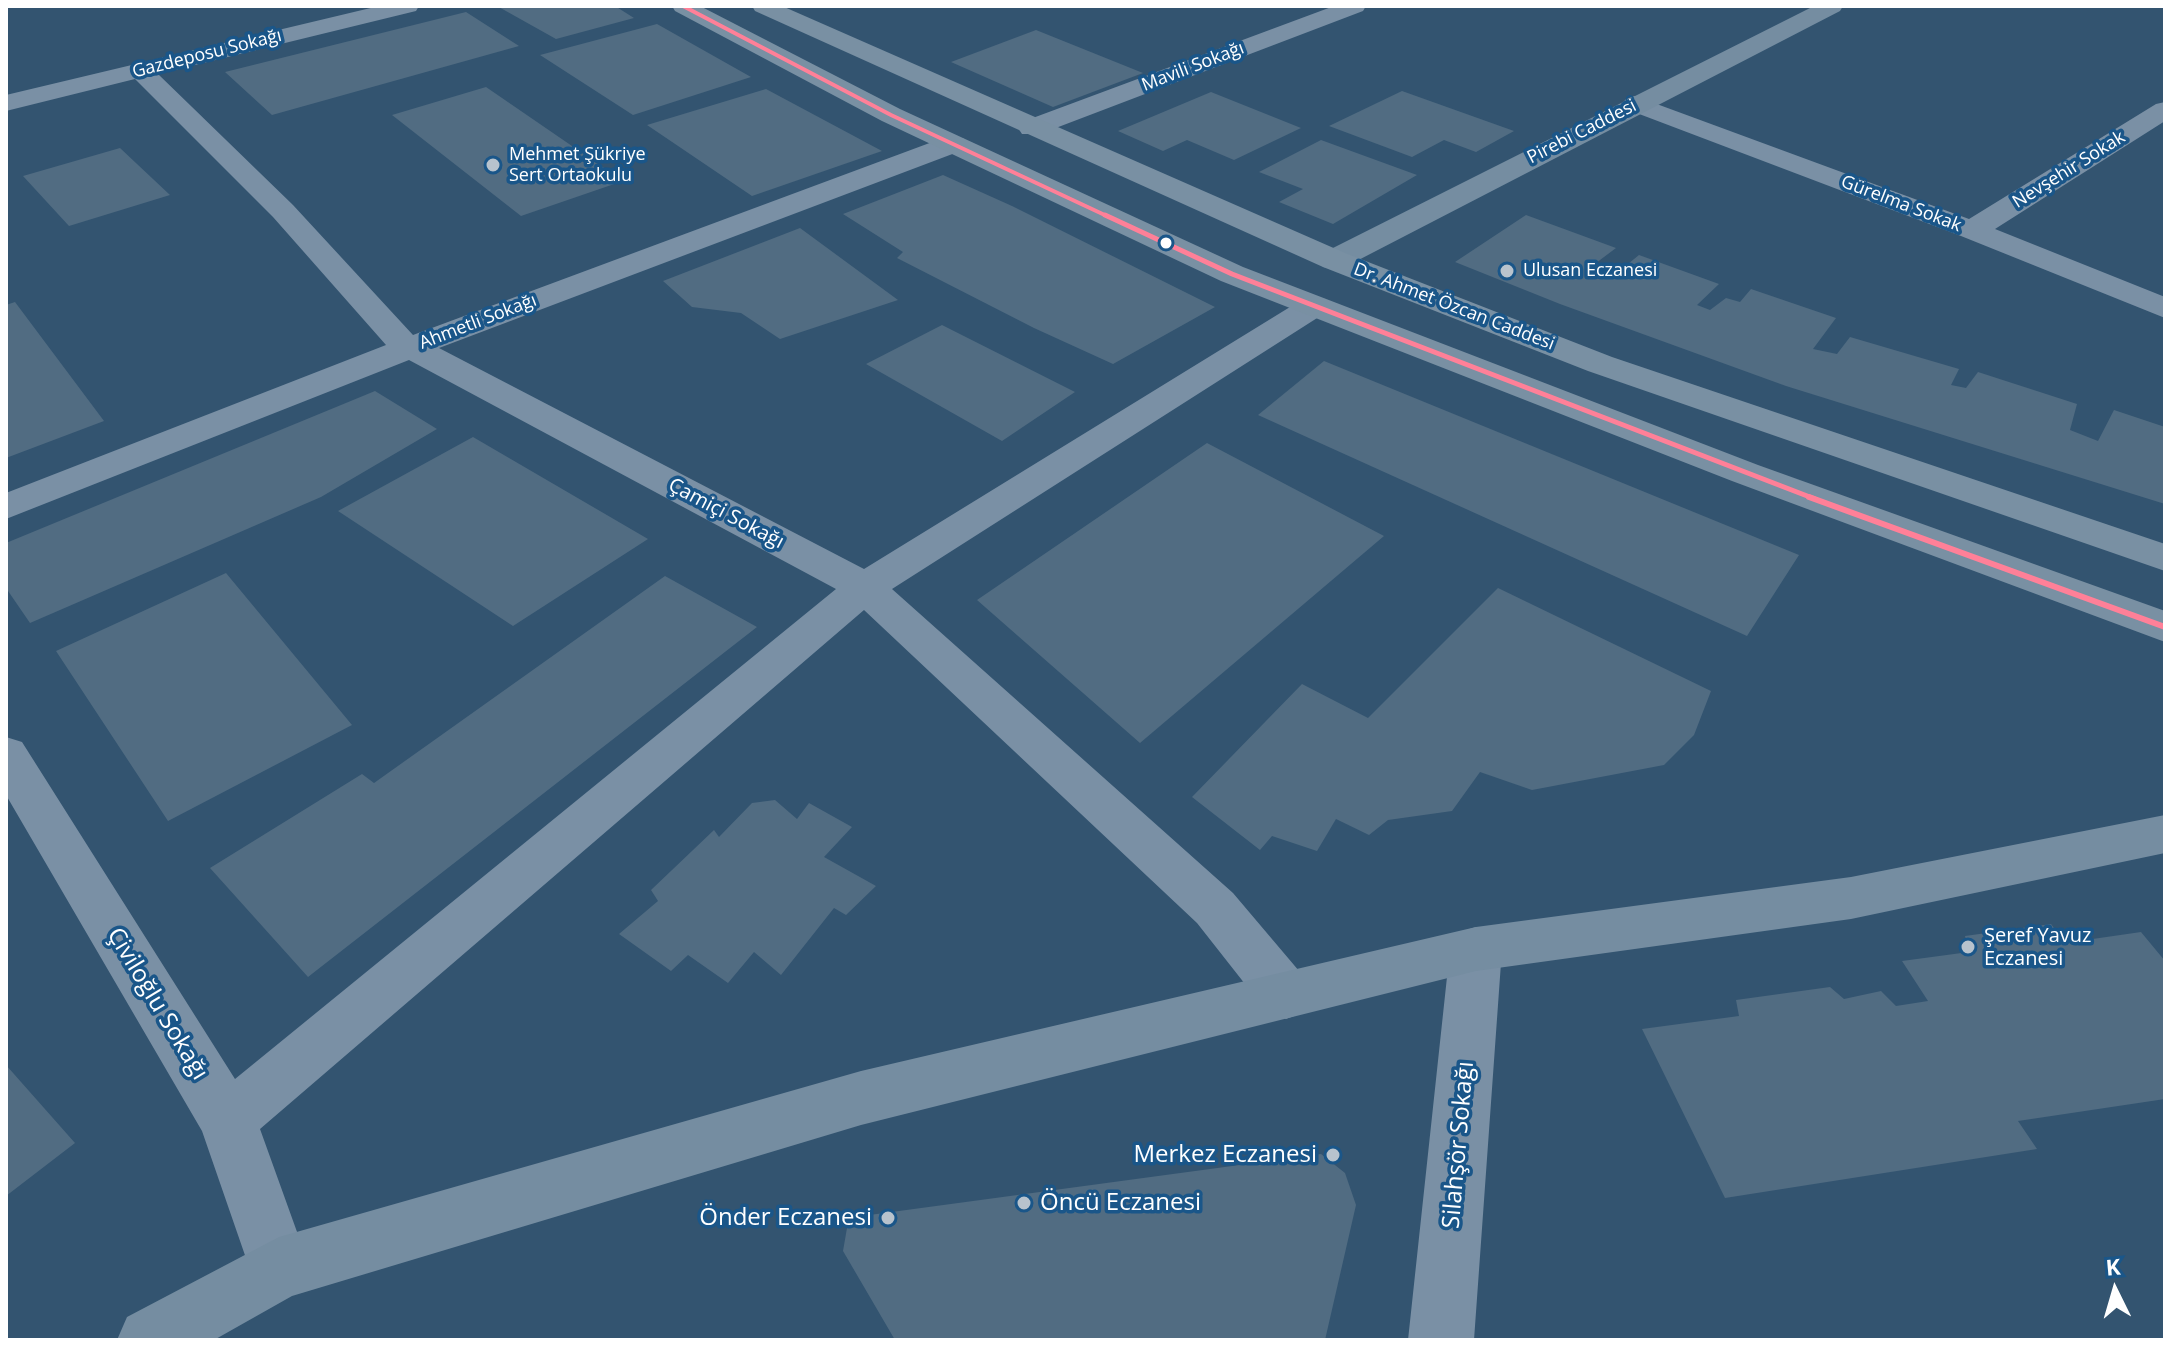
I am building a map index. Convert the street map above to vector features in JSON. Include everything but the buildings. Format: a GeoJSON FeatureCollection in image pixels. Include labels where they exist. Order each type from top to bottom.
{"type":"FeatureCollection","features":[{"type":"Feature","properties":{"kind":"main road"},"geometry":{"type":"LineString","coordinates":[[683,6],[891,115],[1232,274],[1745,473],[2165,627]]}},
{"type":"Feature","properties":{"kind":"main road","name":"Dr. Ahmet Özcan Caddesi"},"geometry":{"type":"LineString","coordinates":[[763,6],[1031,128],[1334,260],[1600,364],[2165,558]]}},
{"type":"Feature","properties":{"kind":"street","name":"Gazdeposu Sokağı"},"geometry":{"type":"LineString","coordinates":[[6,103],[408,6]]}},
{"type":"Feature","properties":{"kind":"street","name":"Mavili Sokağı"},"geometry":{"type":"LineString","coordinates":[[1031,128],[1355,6]]}},
{"type":"Feature","properties":{"kind":"street","name":"Pirebi Caddesi"},"geometry":{"type":"LineString","coordinates":[[1334,260],[1832,6]]}},
{"type":"Feature","properties":{"kind":"street","name":"Çamiçi Sokağı"},"geometry":{"type":"LineString","coordinates":[[140,70],[283,211],[400,341],[865,587],[1215,908],[1286,995]]}},
{"type":"Feature","properties":{"kind":"street","name":"Gürelma Sokak"},"geometry":{"type":"LineString","coordinates":[[1635,104],[1972,230],[2165,308]]}},
{"type":"Feature","properties":{"kind":"street","name":"Nevşehir Sokak"},"geometry":{"type":"LineString","coordinates":[[1972,230],[2165,110]]}},
{"type":"Feature","properties":{"kind":"street","name":"Ahmetli Sokağı"},"geometry":{"type":"LineString","coordinates":[[6,507],[411,347],[953,144]]}},
{"type":"Feature","properties":{"kind":"street"},"geometry":{"type":"LineString","coordinates":[[228,1120],[865,587],[1314,306]]}},
{"type":"Feature","properties":{"kind":"street","name":"Çiviloğlu Sokağı"},"geometry":{"type":"LineString","coordinates":[[6,754],[228,1120],[279,1268]]}},
{"type":"Feature","properties":{"kind":"street"},"geometry":{"type":"LineString","coordinates":[[150,1340],[279,1268],[861,1098],[1476,949],[1851,898],[2165,834]]}},
{"type":"Feature","properties":{"kind":"street","name":"Silahşör Sokağı"},"geometry":{"type":"LineString","coordinates":[[1441,1340],[1476,949]]}},
{"type":"Feature","properties":{"kind":"transit line"},"geometry":{"type":"LineString","coordinates":[[683,6],[891,115],[1232,274],[1745,473],[2165,627]]}},
{"type":"Feature","properties":{"kind":"place","name":"Mehmet Şükriye Sert Ortaokulu"},"geometry":{"type":"Point","coordinates":[493,165]}},
{"type":"Feature","properties":{"kind":"place","name":"Ulusan Eczanesi"},"geometry":{"type":"Point","coordinates":[1507,271]}},
{"type":"Feature","properties":{"kind":"place","name":"Şeref Yavuz Eczanesi"},"geometry":{"type":"Point","coordinates":[1968,947]}},
{"type":"Feature","properties":{"kind":"place","name":"Merkez Eczanesi"},"geometry":{"type":"Point","coordinates":[1333,1155]}},
{"type":"Feature","properties":{"kind":"place","name":"Öncü Eczanesi"},"geometry":{"type":"Point","coordinates":[1024,1203]}},
{"type":"Feature","properties":{"kind":"place","name":"Önder Eczanesi"},"geometry":{"type":"Point","coordinates":[888,1218]}}]}
